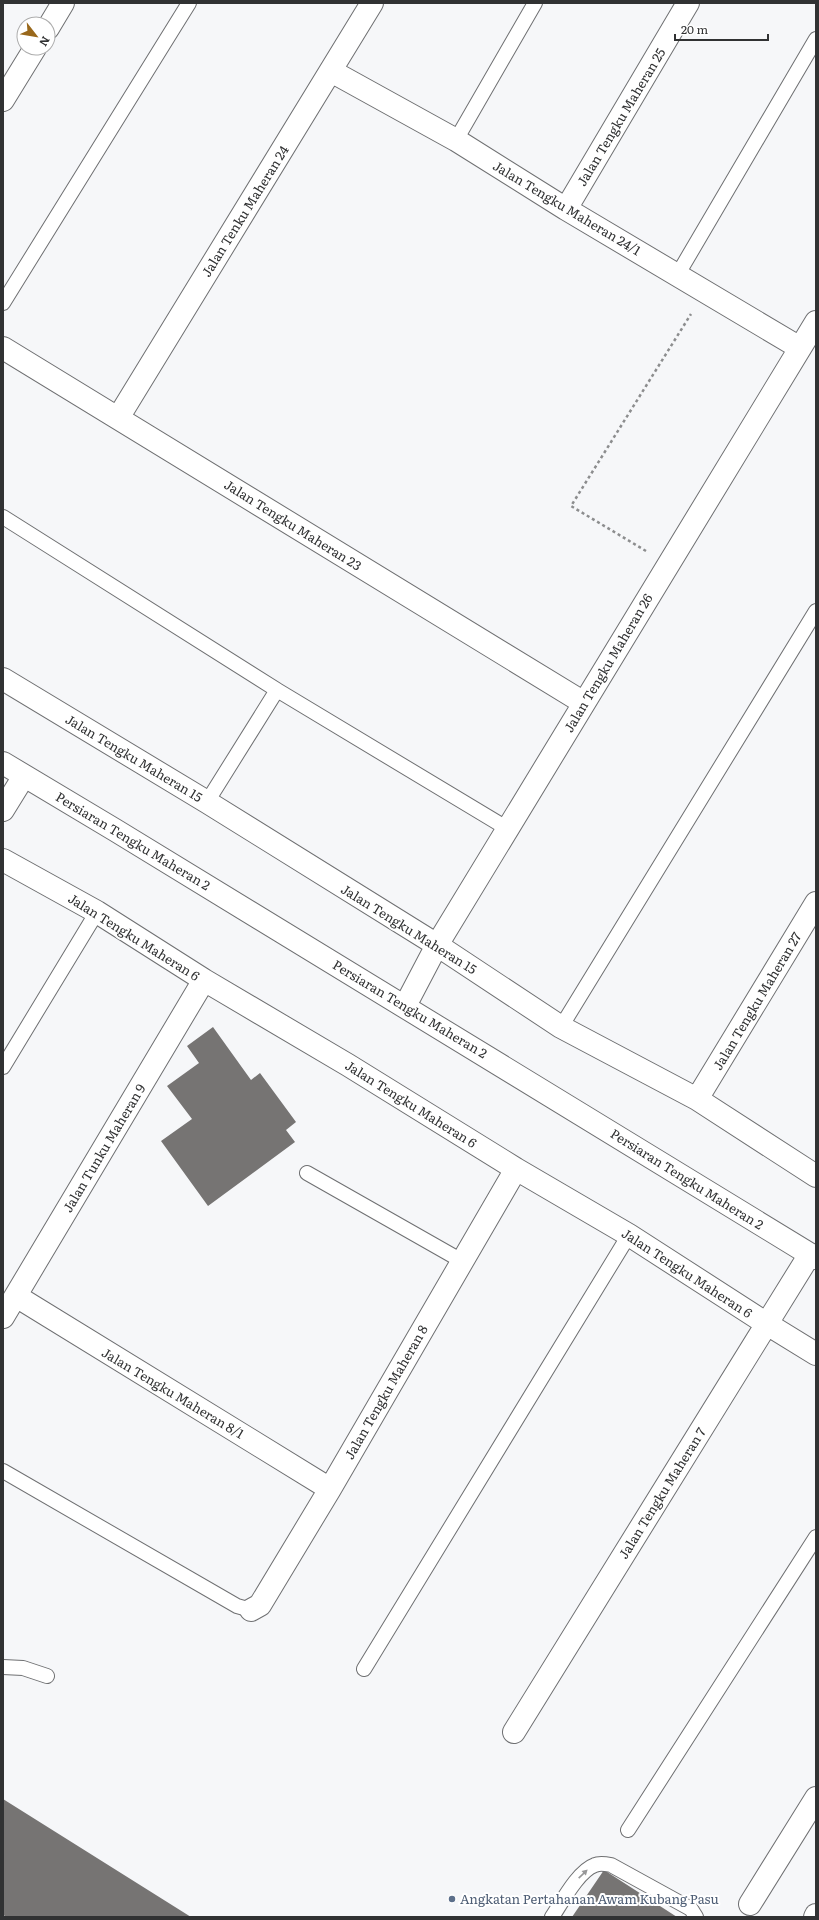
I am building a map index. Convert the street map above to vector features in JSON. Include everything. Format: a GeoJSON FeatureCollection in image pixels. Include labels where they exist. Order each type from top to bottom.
{"type":"FeatureCollection","features":[{"type":"Feature","properties":{"kind":"street"},"geometry":{"type":"LineString","coordinates":[[55,16],[63,3]]}},
{"type":"Feature","properties":{"kind":"street","name":"Jalan Tenku Maheran 24"},"geometry":{"type":"LineString","coordinates":[[118,418],[372,3]]}},
{"type":"Feature","properties":{"kind":"street","name":"Jalan Tengku Maheran 25"},"geometry":{"type":"LineString","coordinates":[[566,210],[688,3]]}},
{"type":"Feature","properties":{"kind":"street"},"geometry":{"type":"LineString","coordinates":[[3,100],[30,56]]}},
{"type":"Feature","properties":{"kind":"street","name":"Jalan Tengku Maheran 24/1"},"geometry":{"type":"LineString","coordinates":[[331,71],[456,140],[566,210],[678,274],[800,348]]}},
{"type":"Feature","properties":{"kind":"street","name":"Jalan Tengku Maheran 26"},"geometry":{"type":"LineString","coordinates":[[405,1006],[437,945],[816,322]]}},
{"type":"Feature","properties":{"kind":"street","name":"Jalan Tengku Maheran 23"},"geometry":{"type":"LineString","coordinates":[[3,348],[584,704]]}},
{"type":"Feature","properties":{"kind":"street","name":"Jalan Tengku Maheran 15"},"geometry":{"type":"LineString","coordinates":[[3,679],[207,802],[437,945],[561,1027],[697,1099],[816,1176]]}},
{"type":"Feature","properties":{"kind":"street","name":"Persiaran Tengku Maheran 2"},"geometry":{"type":"LineString","coordinates":[[3,763],[405,1006],[813,1256]]}},
{"type":"Feature","properties":{"kind":"street"},"geometry":{"type":"LineString","coordinates":[[3,810],[24,776]]}},
{"type":"Feature","properties":{"kind":"street","name":"Jalan Tengku Maheran 6"},"geometry":{"type":"LineString","coordinates":[[3,860],[97,912],[204,980],[348,1065],[516,1169],[629,1235],[816,1354]]}},
{"type":"Feature","properties":{"kind":"street","name":"Jalan Tengku Maheran 27"},"geometry":{"type":"LineString","coordinates":[[697,1099],[816,903]]}},
{"type":"Feature","properties":{"kind":"street","name":"Jalan Tunku Maheran 9"},"geometry":{"type":"LineString","coordinates":[[3,1317],[204,980]]}},
{"type":"Feature","properties":{"kind":"street","name":"Jalan Tengku Maheran 8"},"geometry":{"type":"LineString","coordinates":[[251,1610],[260,1605],[330,1489],[516,1169]]}},
{"type":"Feature","properties":{"kind":"street","name":"Jalan Tengku Maheran 7"},"geometry":{"type":"LineString","coordinates":[[514,1732],[767,1324],[813,1256]]}},
{"type":"Feature","properties":{"kind":"street","name":"Jalan Tengku Maheran 8/1"},"geometry":{"type":"LineString","coordinates":[[16,1296],[330,1489]]}},
{"type":"Feature","properties":{"kind":"street"},"geometry":{"type":"LineString","coordinates":[[750,1904],[816,1798]]}},
{"type":"Feature","properties":{"kind":"lane"},"geometry":{"type":"LineString","coordinates":[[3,303],[189,3]]}},
{"type":"Feature","properties":{"kind":"lane"},"geometry":{"type":"LineString","coordinates":[[456,140],[535,3]]}},
{"type":"Feature","properties":{"kind":"lane"},"geometry":{"type":"LineString","coordinates":[[678,274],[816,39]]}},
{"type":"Feature","properties":{"kind":"lane"},"geometry":{"type":"LineString","coordinates":[[3,517],[277,690],[508,829]]}},
{"type":"Feature","properties":{"kind":"lane"},"geometry":{"type":"LineString","coordinates":[[561,1027],[816,611]]}},
{"type":"Feature","properties":{"kind":"lane"},"geometry":{"type":"LineString","coordinates":[[207,802],[277,690]]}},
{"type":"Feature","properties":{"kind":"lane"},"geometry":{"type":"LineString","coordinates":[[3,1067],[97,912]]}},
{"type":"Feature","properties":{"kind":"lane"},"geometry":{"type":"LineString","coordinates":[[307,1173],[462,1261]]}},
{"type":"Feature","properties":{"kind":"lane"},"geometry":{"type":"LineString","coordinates":[[364,1669],[629,1235]]}},
{"type":"Feature","properties":{"kind":"lane"},"geometry":{"type":"LineString","coordinates":[[3,1471],[237,1606],[251,1610]]}},
{"type":"Feature","properties":{"kind":"lane"},"geometry":{"type":"LineString","coordinates":[[628,1830],[816,1537]]}},
{"type":"Feature","properties":{"kind":"lane"},"geometry":{"type":"LineString","coordinates":[[3,1667],[24,1668],[47,1676]]}},
{"type":"Feature","properties":{"kind":"lane"},"geometry":{"type":"LineString","coordinates":[[552,1917],[584,1872],[596,1864],[611,1864],[691,1909],[696,1917]]}},
{"type":"Feature","properties":{"kind":"path"},"geometry":{"type":"LineString","coordinates":[[668,564],[571,506],[695,309]]}},
{"type":"Feature","properties":{"kind":"building"},"geometry":{"type":"Polygon","coordinates":[[[213,1027],[251,1080],[260,1073],[296,1122],[286,1130],[295,1142],[208,1206],[161,1141],[192,1119],[167,1086],[199,1063],[187,1046],[213,1027]]]}},
{"type":"Feature","properties":{"kind":"building"},"geometry":{"type":"Polygon","coordinates":[[[3,1799],[191,1917],[7,1917],[3,1915],[3,1799]]]}},
{"type":"Feature","properties":{"kind":"building"},"geometry":{"type":"Polygon","coordinates":[[[604,1870],[677,1917],[572,1917],[604,1870]]]}},
{"type":"Feature","properties":{"kind":"place","name":"Angkatan Pertahanan Awam Kubang Pasu"},"geometry":{"type":"Point","coordinates":[452,1899]}}]}
